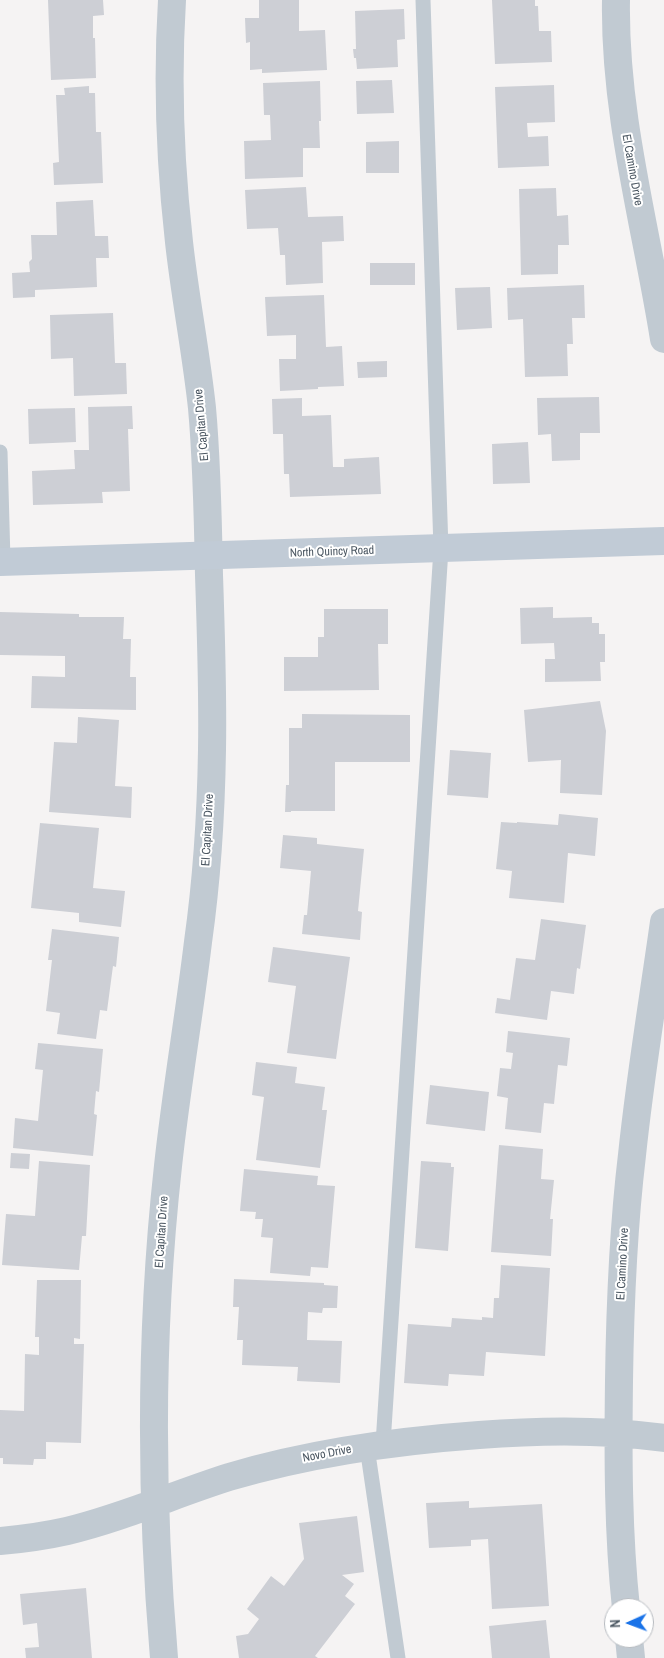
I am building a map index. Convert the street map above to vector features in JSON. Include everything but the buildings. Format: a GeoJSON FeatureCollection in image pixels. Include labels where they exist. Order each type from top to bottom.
{"type":"FeatureCollection","features":[{"type":"Feature","properties":{"kind":"street","name":"El Capitan Drive"},"geometry":{"type":"LineString","coordinates":[[164,1658],[154,1503],[157,1298],[168,1160],[198,941],[208,842],[212,723],[205,444],[202,407],[174,192],[170,89],[172,0]]}},
{"type":"Feature","properties":{"kind":"street","name":"El Camino Drive"},"geometry":{"type":"LineString","coordinates":[[616,0],[620,85],[629,157],[656,287],[664,339]]}},
{"type":"Feature","properties":{"kind":"street","name":"North Quincy Road"},"geometry":{"type":"LineString","coordinates":[[2,562],[664,541]]}},
{"type":"Feature","properties":{"kind":"street","name":"El Camino Drive"},"geometry":{"type":"LineString","coordinates":[[625,1598],[620,1534],[618,1433],[621,1318],[629,1185],[636,1114],[664,922]]}},
{"type":"Feature","properties":{"kind":"street","name":"Novo Drive"},"geometry":{"type":"LineString","coordinates":[[0,1541],[33,1538],[67,1531],[256,1470],[375,1445],[531,1431],[592,1431],[664,1438]]}},
{"type":"Feature","properties":{"kind":"lane"},"geometry":{"type":"LineString","coordinates":[[398,1658],[375,1445],[441,549],[423,0]]}},
{"type":"Feature","properties":{"kind":"lane"},"geometry":{"type":"LineString","coordinates":[[0,452],[2,562]]}}]}
